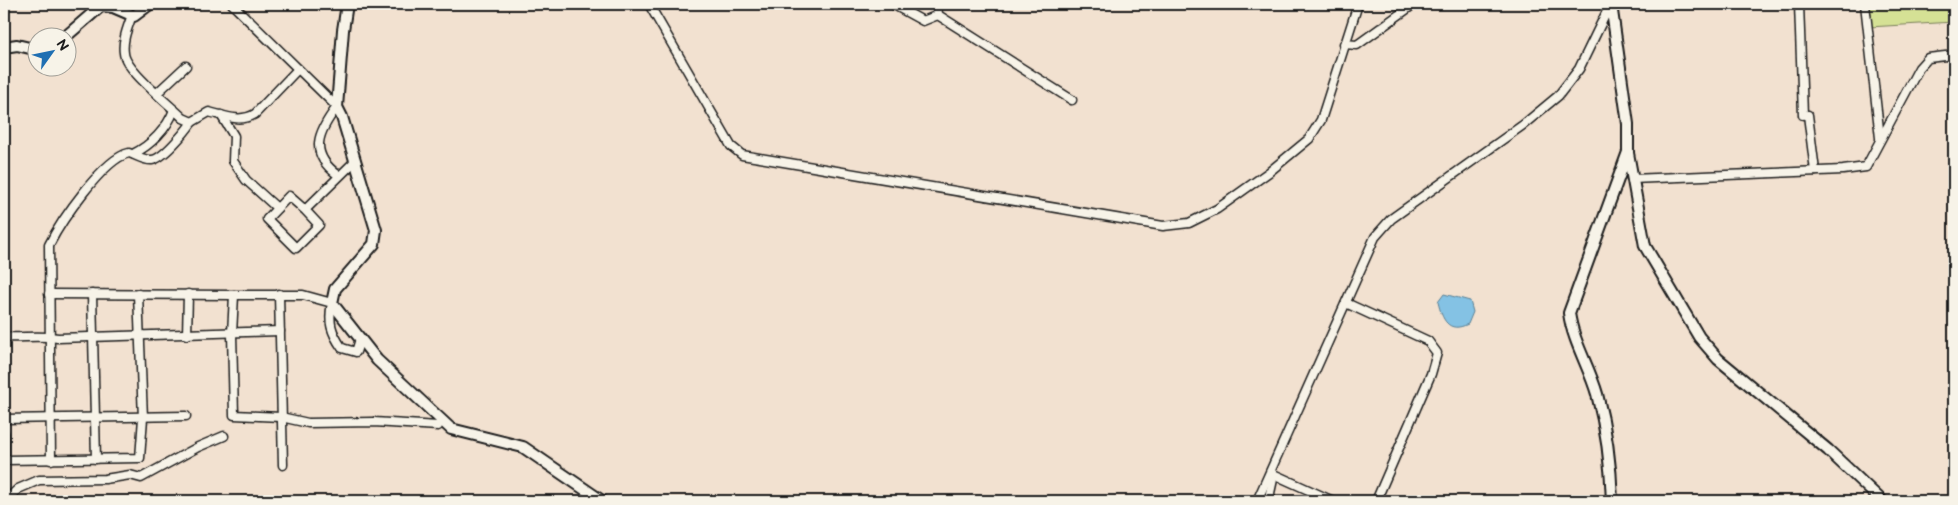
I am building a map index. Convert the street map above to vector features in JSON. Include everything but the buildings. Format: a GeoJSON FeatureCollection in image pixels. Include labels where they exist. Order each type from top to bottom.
{"type":"FeatureCollection","features":[{"type":"Feature","properties":{"kind":"street"},"geometry":{"type":"LineString","coordinates":[[150,4],[132,15],[126,35],[124,54],[129,66],[174,110],[183,118],[192,122]]}},
{"type":"Feature","properties":{"kind":"street"},"geometry":{"type":"LineString","coordinates":[[232,4],[337,107],[342,117],[376,230],[374,244],[335,290],[329,317],[331,330],[342,348],[356,352],[367,348]]}},
{"type":"Feature","properties":{"kind":"street"},"geometry":{"type":"LineString","coordinates":[[338,176],[325,166],[319,142],[324,124],[337,107],[347,4]]}},
{"type":"Feature","properties":{"kind":"street"},"geometry":{"type":"LineString","coordinates":[[892,4],[923,21],[938,15]]}},
{"type":"Feature","properties":{"kind":"street"},"geometry":{"type":"LineString","coordinates":[[937,4],[938,15]]}},
{"type":"Feature","properties":{"kind":"street"},"geometry":{"type":"LineString","coordinates":[[650,6],[731,146],[742,155],[1163,226],[1189,223],[1217,209],[1309,139],[1321,120],[1358,4]]}},
{"type":"Feature","properties":{"kind":"street"},"geometry":{"type":"LineString","coordinates":[[1344,44],[1357,45],[1414,4]]}},
{"type":"Feature","properties":{"kind":"street"},"geometry":{"type":"LineString","coordinates":[[1799,4],[1806,115],[1815,170]]}},
{"type":"Feature","properties":{"kind":"street"},"geometry":{"type":"LineString","coordinates":[[1865,4],[1880,138]]}},
{"type":"Feature","properties":{"kind":"street"},"geometry":{"type":"LineString","coordinates":[[1610,5],[1628,124],[1628,152],[1645,246],[1699,337],[1718,359],[1828,450],[1882,501]]}},
{"type":"Feature","properties":{"kind":"street"},"geometry":{"type":"LineString","coordinates":[[1257,501],[1273,474],[1368,251],[1382,227],[1402,210],[1524,125],[1558,96],[1579,69],[1610,5]]}},
{"type":"Feature","properties":{"kind":"street"},"geometry":{"type":"LineString","coordinates":[[76,28],[101,6],[113,7],[132,15]]}},
{"type":"Feature","properties":{"kind":"street"},"geometry":{"type":"LineString","coordinates":[[938,15],[1072,100]]}},
{"type":"Feature","properties":{"kind":"street"},"geometry":{"type":"LineString","coordinates":[[4,47],[17,46],[28,48]]}},
{"type":"Feature","properties":{"kind":"street"},"geometry":{"type":"LineString","coordinates":[[1632,179],[1866,167],[1918,68],[1928,58],[1954,55]]}},
{"type":"Feature","properties":{"kind":"street"},"geometry":{"type":"LineString","coordinates":[[157,93],[186,66]]}},
{"type":"Feature","properties":{"kind":"street"},"geometry":{"type":"LineString","coordinates":[[51,460],[49,245],[58,226],[75,202],[122,154],[133,154],[147,159],[159,158],[187,130],[192,122],[208,112],[240,119],[256,114],[298,69]]}},
{"type":"Feature","properties":{"kind":"street"},"geometry":{"type":"LineString","coordinates":[[133,154],[150,146],[155,137],[170,121],[174,110]]}},
{"type":"Feature","properties":{"kind":"street"},"geometry":{"type":"LineString","coordinates":[[221,115],[234,136],[233,161],[246,180],[277,208]]}},
{"type":"Feature","properties":{"kind":"street"},"geometry":{"type":"LineString","coordinates":[[1612,501],[1611,472],[1597,393],[1571,328],[1569,314],[1628,152]]}},
{"type":"Feature","properties":{"kind":"street"},"geometry":{"type":"LineString","coordinates":[[305,210],[354,162]]}},
{"type":"Feature","properties":{"kind":"street"},"geometry":{"type":"LineString","coordinates":[[289,196],[305,210],[319,225],[296,248],[267,219],[289,196]]}},
{"type":"Feature","properties":{"kind":"street"},"geometry":{"type":"LineString","coordinates":[[49,294],[279,294],[303,295],[332,303],[367,348],[451,429],[523,447],[602,501]]}},
{"type":"Feature","properties":{"kind":"street"},"geometry":{"type":"LineString","coordinates":[[92,294],[96,459]]}},
{"type":"Feature","properties":{"kind":"street"},"geometry":{"type":"LineString","coordinates":[[4,433],[4,460],[140,458],[143,418],[138,294]]}},
{"type":"Feature","properties":{"kind":"street"},"geometry":{"type":"LineString","coordinates":[[188,294],[188,335]]}},
{"type":"Feature","properties":{"kind":"street"},"geometry":{"type":"LineString","coordinates":[[279,294],[283,465]]}},
{"type":"Feature","properties":{"kind":"street"},"geometry":{"type":"LineString","coordinates":[[234,295],[232,334],[234,414],[281,417],[308,423],[374,422],[438,426]]}},
{"type":"Feature","properties":{"kind":"street"},"geometry":{"type":"LineString","coordinates":[[1346,303],[1428,341],[1437,353],[1431,374],[1376,501]]}},
{"type":"Feature","properties":{"kind":"street"},"geometry":{"type":"LineString","coordinates":[[4,338],[232,334],[280,331]]}},
{"type":"Feature","properties":{"kind":"street"},"geometry":{"type":"LineString","coordinates":[[356,352],[360,339]]}},
{"type":"Feature","properties":{"kind":"street"},"geometry":{"type":"LineString","coordinates":[[4,375],[4,387]]}},
{"type":"Feature","properties":{"kind":"street"},"geometry":{"type":"LineString","coordinates":[[4,419],[186,416]]}},
{"type":"Feature","properties":{"kind":"street"},"geometry":{"type":"LineString","coordinates":[[5,501],[18,490],[39,480],[104,479],[130,475],[141,478],[198,446],[224,436]]}},
{"type":"Feature","properties":{"kind":"street"},"geometry":{"type":"LineString","coordinates":[[1273,474],[1321,500],[1333,501]]}},
{"type":"Feature","properties":{"kind":"street"},"geometry":{"type":"LineString","coordinates":[[1272,501],[1270,493],[1273,474]]}},
{"type":"Feature","properties":{"kind":"green space"},"geometry":{"type":"Polygon","coordinates":[[[1869,4],[1954,4],[1954,22],[1869,27],[1869,4]]]}},
{"type":"Feature","properties":{"kind":"water"},"geometry":{"type":"Polygon","coordinates":[[[1444,294],[1470,301],[1473,312],[1468,324],[1455,327],[1447,323],[1438,302],[1444,294]]]}}]}
